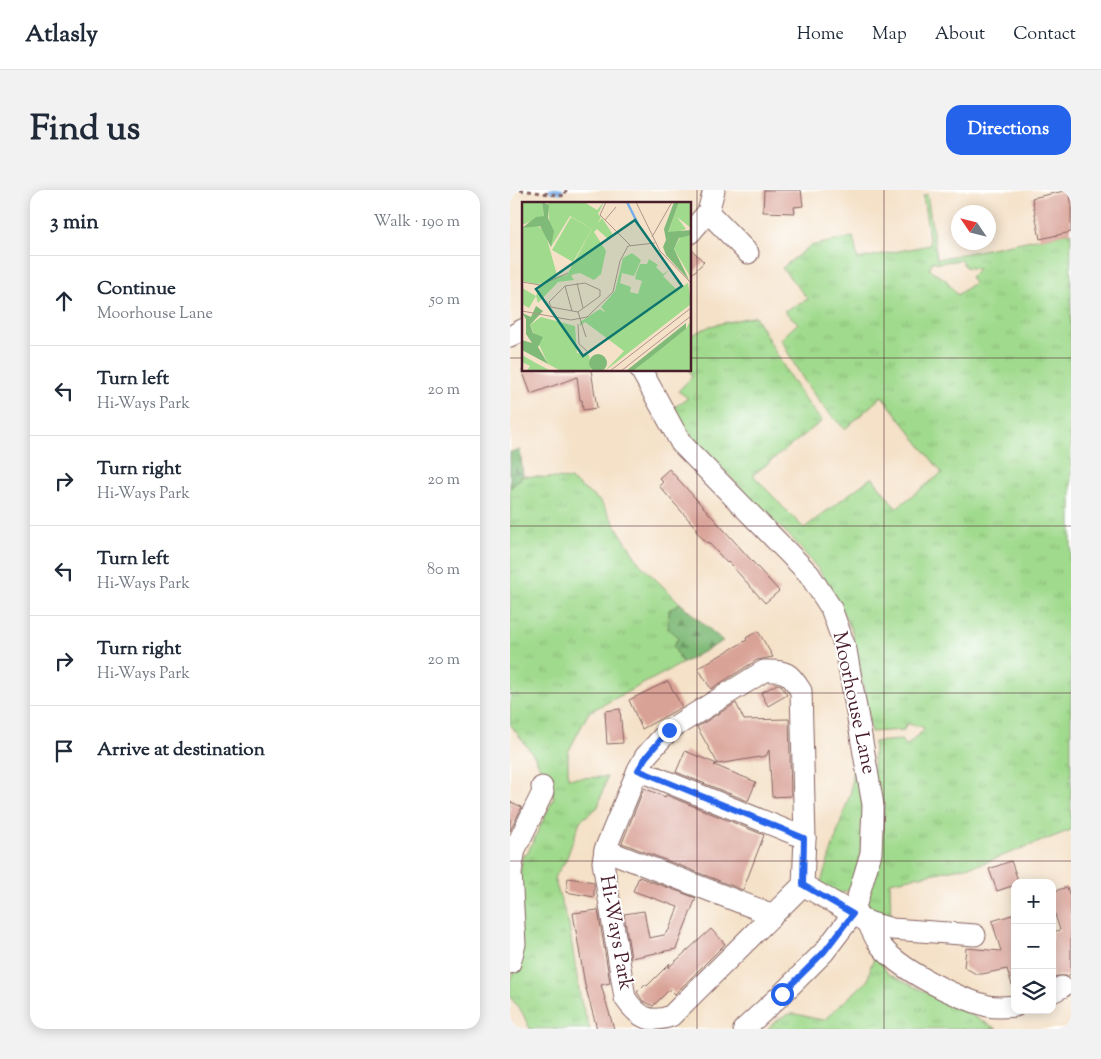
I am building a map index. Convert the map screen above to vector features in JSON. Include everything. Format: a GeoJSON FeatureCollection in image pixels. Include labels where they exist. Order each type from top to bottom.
{"type":"FeatureCollection","features":[{"type":"Feature","properties":{"kind":"street"},"geometry":{"type":"LineString","coordinates":[[691,232],[708,212],[714,190]]}},
{"type":"Feature","properties":{"kind":"street"},"geometry":{"type":"LineString","coordinates":[[708,212],[748,253]]}},
{"type":"Feature","properties":{"kind":"street"},"geometry":{"type":"LineString","coordinates":[[510,337],[522,329]]}},
{"type":"Feature","properties":{"kind":"street","name":"Moorhouse Lane"},"geometry":{"type":"LineString","coordinates":[[642,371],[681,443],[810,574],[831,608],[846,650],[873,805],[871,853],[860,918],[744,1029]]}},
{"type":"Feature","properties":{"kind":"street","name":"Hi-Ways Park"},"geometry":{"type":"LineString","coordinates":[[780,670],[793,678],[802,691],[803,885],[671,1016],[660,1020],[647,1018],[634,1010],[626,998],[603,862],[605,850],[638,770],[646,757],[669,730],[764,671],[780,670]]}},
{"type":"Feature","properties":{"kind":"street"},"geometry":{"type":"LineString","coordinates":[[638,770],[804,838]]}},
{"type":"Feature","properties":{"kind":"street"},"geometry":{"type":"LineString","coordinates":[[510,963],[515,944],[511,872],[515,849],[543,792],[542,787]]}},
{"type":"Feature","properties":{"kind":"street","name":"Hi-Ways Park"},"geometry":{"type":"LineString","coordinates":[[605,850],[773,915]]}},
{"type":"Feature","properties":{"kind":"street"},"geometry":{"type":"LineString","coordinates":[[803,885],[860,918],[892,929],[975,935]]}},
{"type":"Feature","properties":{"kind":"street"},"geometry":{"type":"LineString","coordinates":[[860,918],[879,943],[894,958],[918,975],[976,1002],[990,1006],[1011,1006]]}},
{"type":"Feature","properties":{"kind":"path"},"geometry":{"type":"LineString","coordinates":[[520,190],[565,196],[566,190]]}},
{"type":"Feature","properties":{"kind":"green space"},"geometry":{"type":"Polygon","coordinates":[[[927,194],[937,259],[982,250],[996,250],[996,247],[1071,232],[1071,830],[981,864],[890,882],[891,925],[869,908],[868,900],[874,742],[901,740],[906,746],[925,729],[920,726],[906,724],[904,730],[871,732],[852,631],[831,588],[793,539],[766,514],[695,440],[673,408],[688,398],[678,391],[692,377],[689,371],[691,371],[691,336],[710,326],[755,316],[794,383],[822,421],[753,475],[804,528],[872,477],[896,508],[942,473],[882,396],[845,429],[808,387],[781,339],[798,323],[784,311],[808,299],[782,268],[810,246],[853,237],[858,259],[930,245],[923,196],[927,194]],[[961,260],[938,263],[933,261],[929,269],[946,280],[957,295],[974,283],[970,277],[978,269],[965,267],[961,260]]]}},
{"type":"Feature","properties":{"kind":"green space"},"geometry":{"type":"Polygon","coordinates":[[[520,450],[523,476],[510,488],[510,452],[520,450]]]}},
{"type":"Feature","properties":{"kind":"green space"},"geometry":{"type":"Polygon","coordinates":[[[523,476],[570,479],[601,502],[639,563],[680,603],[669,610],[679,637],[673,646],[683,663],[589,712],[568,752],[568,778],[607,777],[598,807],[580,821],[566,860],[554,878],[569,926],[581,1002],[590,1029],[530,1029],[522,1012],[510,997],[510,983],[514,971],[516,898],[523,855],[527,854],[554,797],[535,757],[510,724],[510,488],[523,476]]]}},
{"type":"Feature","properties":{"kind":"green space"},"geometry":{"type":"Polygon","coordinates":[[[680,603],[723,641],[683,663],[673,646],[679,637],[668,629],[669,610],[680,603]]]}},
{"type":"Feature","properties":{"kind":"green space"},"geometry":{"type":"Polygon","coordinates":[[[855,733],[863,803],[861,855],[853,888],[840,893],[829,889],[821,882],[851,791],[855,733]]]}},
{"type":"Feature","properties":{"kind":"green space"},"geometry":{"type":"Polygon","coordinates":[[[876,955],[888,974],[997,1029],[767,1029],[783,1017],[794,1014],[824,1020],[868,980],[871,965],[876,955]]]}},
{"type":"Feature","properties":{"kind":"building"},"geometry":{"type":"Polygon","coordinates":[[[764,190],[801,190],[803,206],[794,207],[795,213],[763,212],[764,190]]]}},
{"type":"Feature","properties":{"kind":"building"},"geometry":{"type":"Polygon","coordinates":[[[1069,190],[1071,232],[1040,239],[1032,198],[1069,190]]]}},
{"type":"Feature","properties":{"kind":"building"},"geometry":{"type":"Polygon","coordinates":[[[691,249],[704,262],[691,275],[691,249]]]}},
{"type":"Feature","properties":{"kind":"building"},"geometry":{"type":"Polygon","coordinates":[[[522,371],[591,371],[597,408],[583,410],[577,377],[531,394],[522,371]]]}},
{"type":"Feature","properties":{"kind":"building"},"geometry":{"type":"Polygon","coordinates":[[[669,469],[779,591],[765,603],[733,567],[695,530],[697,529],[659,486],[663,482],[659,478],[669,469]]]}},
{"type":"Feature","properties":{"kind":"building"},"geometry":{"type":"Polygon","coordinates":[[[758,631],[773,657],[757,660],[711,689],[698,668],[747,640],[746,638],[758,631]]]}},
{"type":"Feature","properties":{"kind":"building"},"geometry":{"type":"Polygon","coordinates":[[[668,681],[682,707],[642,729],[629,700],[668,681]]]}},
{"type":"Feature","properties":{"kind":"building"},"geometry":{"type":"Polygon","coordinates":[[[777,684],[781,685],[787,695],[768,706],[761,693],[777,684]]]}},
{"type":"Feature","properties":{"kind":"building"},"geometry":{"type":"Polygon","coordinates":[[[736,703],[744,720],[789,719],[791,796],[772,797],[769,750],[766,756],[718,764],[697,727],[736,703]]]}},
{"type":"Feature","properties":{"kind":"building"},"geometry":{"type":"Polygon","coordinates":[[[620,709],[623,743],[607,744],[605,711],[620,709]]]}},
{"type":"Feature","properties":{"kind":"building"},"geometry":{"type":"Polygon","coordinates":[[[685,751],[756,782],[748,801],[676,772],[685,751]]]}},
{"type":"Feature","properties":{"kind":"building"},"geometry":{"type":"Polygon","coordinates":[[[644,788],[665,797],[666,795],[764,835],[743,890],[622,843],[644,788]]]}},
{"type":"Feature","properties":{"kind":"building"},"geometry":{"type":"Polygon","coordinates":[[[510,802],[522,807],[510,831],[510,802]]]}},
{"type":"Feature","properties":{"kind":"building"},"geometry":{"type":"Polygon","coordinates":[[[1011,861],[1018,879],[1011,879],[1011,886],[997,891],[989,869],[1011,861]]]}},
{"type":"Feature","properties":{"kind":"building"},"geometry":{"type":"Polygon","coordinates":[[[639,877],[696,898],[676,949],[631,958],[624,914],[644,911],[649,938],[664,935],[669,930],[678,907],[633,891],[639,877]]]}},
{"type":"Feature","properties":{"kind":"building"},"geometry":{"type":"Polygon","coordinates":[[[568,878],[594,882],[594,897],[566,892],[568,878]]]}},
{"type":"Feature","properties":{"kind":"building"},"geometry":{"type":"Polygon","coordinates":[[[1067,887],[1071,900],[1071,974],[1067,976],[1056,976],[1056,931],[1060,930],[1056,918],[1056,891],[1067,887]]]}},
{"type":"Feature","properties":{"kind":"building"},"geometry":{"type":"Polygon","coordinates":[[[598,910],[610,983],[601,985],[614,1029],[597,1029],[585,985],[573,913],[598,910]]]}},
{"type":"Feature","properties":{"kind":"building"},"geometry":{"type":"Polygon","coordinates":[[[1011,915],[1011,982],[1007,969],[976,974],[964,967],[966,948],[1001,951],[992,921],[1011,915]]]}},
{"type":"Feature","properties":{"kind":"building"},"geometry":{"type":"Polygon","coordinates":[[[711,929],[725,944],[675,994],[670,989],[653,1006],[643,1001],[637,992],[645,984],[647,986],[670,963],[668,968],[711,929]]]}},
{"type":"Feature","properties":{"kind":"waterway"},"geometry":{"type":"LineString","coordinates":[[551,190],[561,191]]}},
{"type":"Feature","properties":{"kind":"route"},"geometry":{"type":"LineString","coordinates":[[669,730],[646,757],[638,770],[804,838],[803,885],[853,914],[824,952],[782,994]]}}]}
